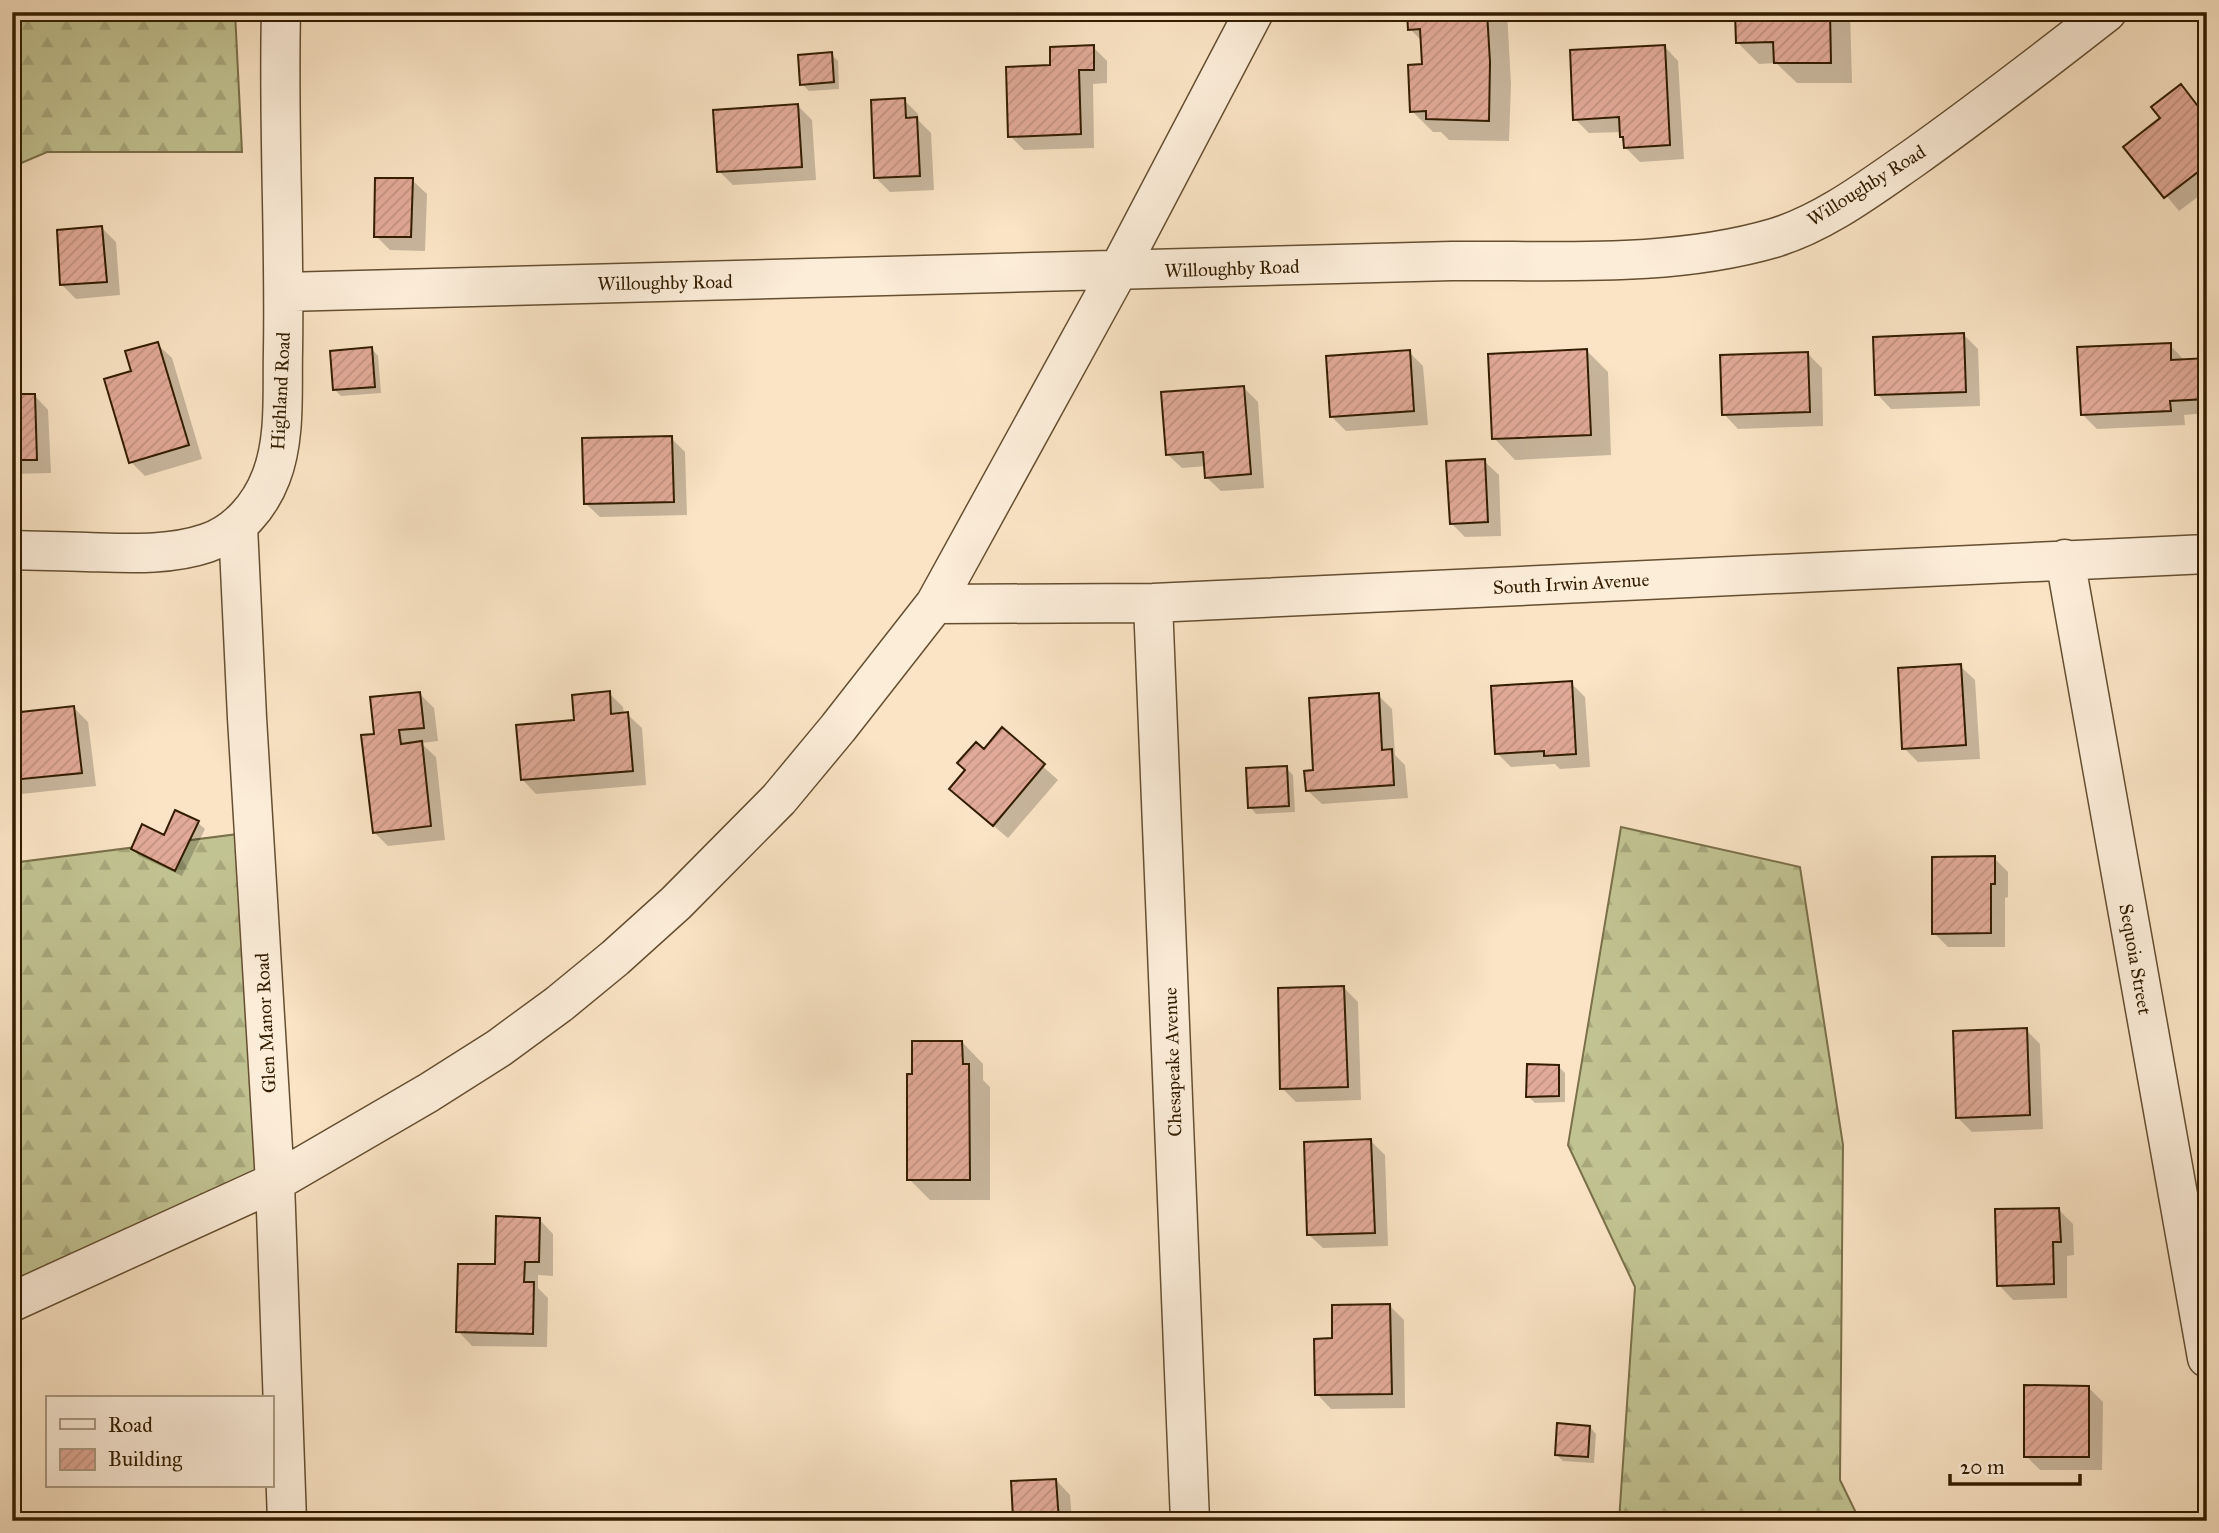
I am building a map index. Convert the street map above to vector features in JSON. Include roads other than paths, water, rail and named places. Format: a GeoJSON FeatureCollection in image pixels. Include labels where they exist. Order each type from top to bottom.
{"type":"FeatureCollection","features":[{"type":"Feature","properties":{"kind":"street","name":"Highland Road"},"geometry":{"type":"LineString","coordinates":[[12,550],[132,554],[177,550],[208,543],[238,526],[257,505],[272,477],[279,447],[282,408],[284,292],[279,77],[281,12]]}},
{"type":"Feature","properties":{"kind":"street"},"geometry":{"type":"LineString","coordinates":[[12,1302],[275,1182],[428,1093],[499,1048],[615,958],[676,903],[779,799],[935,604],[1118,271],[1254,12]]}},
{"type":"Feature","properties":{"kind":"street","name":"Willoughby Road"},"geometry":{"type":"LineString","coordinates":[[284,292],[1647,258],[1723,250],[1777,237],[1827,214],[1890,174],[1981,110],[2107,12]]}},
{"type":"Feature","properties":{"kind":"street","name":"Glen Manor Road"},"geometry":{"type":"LineString","coordinates":[[238,526],[275,1182],[287,1521]]}},
{"type":"Feature","properties":{"kind":"street","name":"South Irwin Avenue"},"geometry":{"type":"LineString","coordinates":[[935,604],[1153,603],[2207,554]]}},
{"type":"Feature","properties":{"kind":"street","name":"Sequoia Street"},"geometry":{"type":"LineString","coordinates":[[2065,559],[2191,1180],[2207,1358]]}},
{"type":"Feature","properties":{"kind":"street","name":"Chesapeake Avenue"},"geometry":{"type":"LineString","coordinates":[[1153,603],[1190,1521]]}}]}
